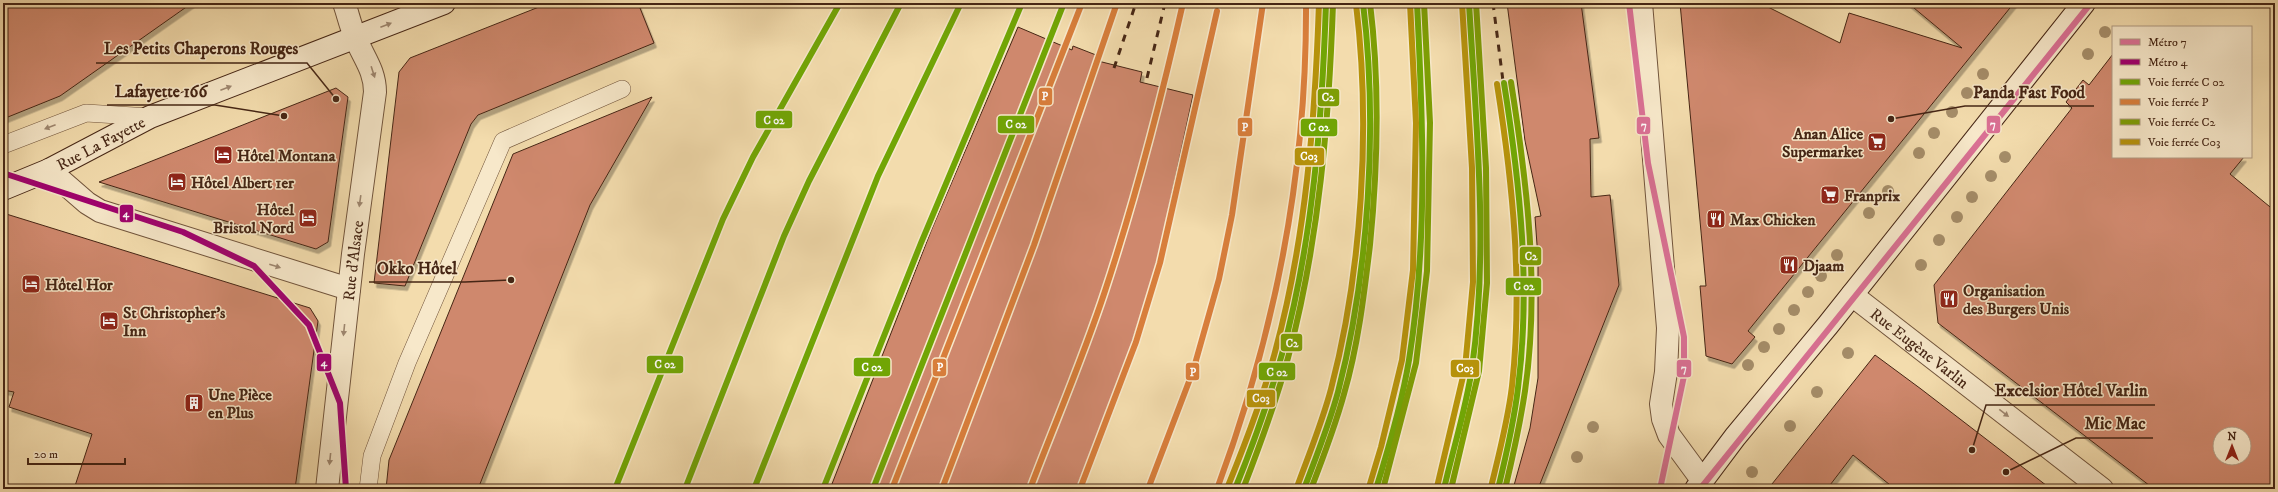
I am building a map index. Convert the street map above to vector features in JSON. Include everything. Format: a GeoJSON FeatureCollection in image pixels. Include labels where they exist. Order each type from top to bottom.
{"type":"FeatureCollection","features":[{"type":"Feature","properties":{"kind":"street","name":"Rue d'Alsace"},"geometry":{"type":"LineString","coordinates":[[326,489],[349,289],[375,92],[375,80],[370,65],[355,37],[344,3]]}},
{"type":"Feature","properties":{"kind":"street","name":"Rue La Fayette"},"geometry":{"type":"LineString","coordinates":[[3,189],[49,170],[150,116],[444,3]]}},
{"type":"Feature","properties":{"kind":"street"},"geometry":{"type":"LineString","coordinates":[[1641,3],[1668,328],[1666,372],[1661,404],[1663,419],[1669,435],[1699,484],[1852,295],[2084,3]]}},
{"type":"Feature","properties":{"kind":"street"},"geometry":{"type":"LineString","coordinates":[[49,170],[87,203],[100,211],[349,289]]}},
{"type":"Feature","properties":{"kind":"street","name":"Rue Eugène Varlin"},"geometry":{"type":"LineString","coordinates":[[1852,295],[2102,489]]}},
{"type":"Feature","properties":{"kind":"lane"},"geometry":{"type":"LineString","coordinates":[[368,489],[372,456],[404,370],[503,141],[622,88]]}},
{"type":"Feature","properties":{"kind":"lane"},"geometry":{"type":"LineString","coordinates":[[3,145],[86,113],[150,116]]}},
{"type":"Feature","properties":{"kind":"building"},"geometry":{"type":"Polygon","coordinates":[[[3,3],[192,3],[60,96],[3,119],[3,3]]]}},
{"type":"Feature","properties":{"kind":"building"},"geometry":{"type":"Polygon","coordinates":[[[549,3],[638,3],[654,43],[478,115],[471,124],[405,286],[374,283],[399,72],[410,58],[549,3]]]}},
{"type":"Feature","properties":{"kind":"building"},"geometry":{"type":"Polygon","coordinates":[[[1507,3],[1581,3],[1599,138],[1590,139],[1591,197],[1610,195],[1619,285],[1538,489],[1513,489],[1530,428],[1538,378],[1538,258],[1535,217],[1541,216],[1525,141],[1507,3]]]}},
{"type":"Feature","properties":{"kind":"building"},"geometry":{"type":"Polygon","coordinates":[[[1680,3],[1760,3],[1840,43],[1849,13],[1962,48],[1908,3],[2014,3],[1748,331],[1755,337],[1732,364],[1706,356],[1700,286],[1706,286],[1680,3]]]}},
{"type":"Feature","properties":{"kind":"building"},"geometry":{"type":"Polygon","coordinates":[[[1018,27],[1072,50],[1073,46],[1096,55],[1094,60],[1142,72],[1140,82],[1193,95],[1158,259],[1127,359],[1076,489],[830,489],[931,231],[1018,27]]]}},
{"type":"Feature","properties":{"kind":"building"},"geometry":{"type":"Polygon","coordinates":[[[2112,55],[2112,158],[2243,158],[2230,174],[2275,211],[2275,489],[2154,489],[1938,323],[1934,285],[2072,108],[2066,102],[2083,80],[2089,85],[2112,55]]]}},
{"type":"Feature","properties":{"kind":"building"},"geometry":{"type":"Polygon","coordinates":[[[336,88],[348,97],[328,242],[316,249],[99,182],[336,88]]]}},
{"type":"Feature","properties":{"kind":"building"},"geometry":{"type":"Polygon","coordinates":[[[652,97],[590,205],[478,489],[386,489],[389,460],[513,154],[652,97]]]}},
{"type":"Feature","properties":{"kind":"building"},"geometry":{"type":"Polygon","coordinates":[[[3,213],[310,308],[318,321],[295,489],[74,489],[92,434],[9,407],[14,392],[3,390],[3,213]]]}},
{"type":"Feature","properties":{"kind":"building"},"geometry":{"type":"Polygon","coordinates":[[[1875,355],[2051,489],[1895,489],[1853,455],[1827,489],[1768,489],[1875,355]]]}},
{"type":"Feature","properties":{"kind":"railway"},"geometry":{"type":"LineString","coordinates":[[1114,68],[1136,3]]}},
{"type":"Feature","properties":{"kind":"railway"},"geometry":{"type":"LineString","coordinates":[[1147,78],[1165,3]]}},
{"type":"Feature","properties":{"kind":"railway"},"geometry":{"type":"LineString","coordinates":[[1493,3],[1503,81]]}},
{"type":"Feature","properties":{"kind":"metro line","name":"7"},"geometry":{"type":"LineString","coordinates":[[1629,3],[1648,163],[1684,337],[1684,376],[1660,489]]}},
{"type":"Feature","properties":{"kind":"metro line","name":"7"},"geometry":{"type":"LineString","coordinates":[[1700,489],[2091,3]]}},
{"type":"Feature","properties":{"kind":"metro line","name":"4"},"geometry":{"type":"LineString","coordinates":[[3,173],[183,232],[254,266],[309,325],[340,403],[346,489]]}},
{"type":"Feature","properties":{"kind":"transit line"},"geometry":{"type":"LineString","coordinates":[[615,489],[723,219],[753,157],[840,3]]}},
{"type":"Feature","properties":{"kind":"transit line"},"geometry":{"type":"LineString","coordinates":[[685,489],[784,236],[809,181],[901,3]]}},
{"type":"Feature","properties":{"kind":"transit line"},"geometry":{"type":"LineString","coordinates":[[754,489],[878,176],[961,3]]}},
{"type":"Feature","properties":{"kind":"transit line"},"geometry":{"type":"LineString","coordinates":[[823,489],[921,243],[1022,3]]}},
{"type":"Feature","properties":{"kind":"transit line"},"geometry":{"type":"LineString","coordinates":[[873,489],[1064,3]]}},
{"type":"Feature","properties":{"kind":"transit line"},"geometry":{"type":"LineString","coordinates":[[1235,489],[1277,371],[1293,311],[1314,180],[1322,92],[1326,3]]}},
{"type":"Feature","properties":{"kind":"transit line"},"geometry":{"type":"LineString","coordinates":[[1304,489],[1338,392],[1349,346],[1363,249],[1368,199],[1370,148],[1368,50],[1363,3]]}},
{"type":"Feature","properties":{"kind":"transit line"},"geometry":{"type":"LineString","coordinates":[[1376,489],[1403,392],[1415,316],[1419,271],[1422,137],[1417,3]]}},
{"type":"Feature","properties":{"kind":"transit line"},"geometry":{"type":"LineString","coordinates":[[1444,489],[1463,414],[1472,368],[1480,277],[1480,186],[1469,3]]}},
{"type":"Feature","properties":{"kind":"transit line"},"geometry":{"type":"LineString","coordinates":[[1498,489],[1510,439],[1518,388],[1524,312],[1524,273],[1519,197],[1504,83]]}},
{"type":"Feature","properties":{"kind":"rail line","name":"P"},"geometry":{"type":"LineString","coordinates":[[892,489],[1082,3]]}},
{"type":"Feature","properties":{"kind":"rail line","name":"P"},"geometry":{"type":"LineString","coordinates":[[942,489],[1034,245],[1117,3]]}},
{"type":"Feature","properties":{"kind":"rail line","name":"P"},"geometry":{"type":"LineString","coordinates":[[1030,489],[1088,341],[1105,291],[1147,148],[1183,3]]}},
{"type":"Feature","properties":{"kind":"rail line","name":"P"},"geometry":{"type":"LineString","coordinates":[[1148,489],[1193,371],[1219,279],[1232,215],[1263,3]]}},
{"type":"Feature","properties":{"kind":"rail line","name":"P"},"geometry":{"type":"LineString","coordinates":[[1217,489],[1238,430],[1256,371],[1284,250],[1294,189],[1301,127],[1305,65],[1306,3]]}},
{"type":"Feature","properties":{"kind":"rail line","name":"C03"},"geometry":{"type":"LineString","coordinates":[[1228,486],[1254,420],[1275,352],[1286,309],[1307,179],[1315,91],[1319,3]]}},
{"type":"Feature","properties":{"kind":"rail line","name":"C2"},"geometry":{"type":"LineString","coordinates":[[1243,489],[1279,388],[1289,354],[1308,268],[1321,180],[1329,92],[1333,3]]}},
{"type":"Feature","properties":{"kind":"rail line","name":"C2"},"geometry":{"type":"LineString","coordinates":[[1311,489],[1333,430],[1349,376],[1360,320],[1368,264],[1375,184],[1377,124],[1377,94],[1370,3]]}},
{"type":"Feature","properties":{"kind":"rail line","name":"C03"},"geometry":{"type":"LineString","coordinates":[[1369,487],[1381,447],[1402,360],[1413,270],[1416,123],[1410,3]]}},
{"type":"Feature","properties":{"kind":"rail line","name":"C2"},"geometry":{"type":"LineString","coordinates":[[1383,489],[1416,363],[1427,271],[1430,123],[1424,3]]}},
{"type":"Feature","properties":{"kind":"rail line","name":"C03"},"geometry":{"type":"LineString","coordinates":[[1437,487],[1465,368],[1473,282],[1472,168],[1462,3]]}},
{"type":"Feature","properties":{"kind":"rail line","name":"C2"},"geometry":{"type":"LineString","coordinates":[[1451,489],[1479,371],[1487,283],[1486,168],[1476,3]]}},
{"type":"Feature","properties":{"kind":"rail line","name":"C03"},"geometry":{"type":"LineString","coordinates":[[1297,487],[1331,389],[1342,344],[1356,247],[1361,198],[1363,148],[1361,50],[1356,4]]}},
{"type":"Feature","properties":{"kind":"rail line","name":"P"},"geometry":{"type":"LineString","coordinates":[[1080,489],[1136,342],[1160,263],[1217,11]]}},
{"type":"Feature","properties":{"kind":"rail line","name":"C2"},"geometry":{"type":"LineString","coordinates":[[1505,489],[1525,391],[1531,313],[1530,236],[1522,158],[1511,82]]}},
{"type":"Feature","properties":{"kind":"rail line","name":"C03"},"geometry":{"type":"LineString","coordinates":[[1491,487],[1503,437],[1512,386],[1517,310],[1515,235],[1512,197],[1497,84]]}},
{"type":"Feature","properties":{"kind":"place","name":"Les Petits Chaperons Rouges"},"geometry":{"type":"Point","coordinates":[336,99]}},
{"type":"Feature","properties":{"kind":"place","name":"Lafayette 166"},"geometry":{"type":"Point","coordinates":[284,116]}},
{"type":"Feature","properties":{"kind":"place","name":"Panda Fast Food"},"geometry":{"type":"Point","coordinates":[1891,119]}},
{"type":"Feature","properties":{"kind":"place","name":"Anan Alice Supermarket"},"geometry":{"type":"Point","coordinates":[1877,142]}},
{"type":"Feature","properties":{"kind":"place","name":"Hôtel Montana"},"geometry":{"type":"Point","coordinates":[223,155]}},
{"type":"Feature","properties":{"kind":"place","name":"Hôtel Albert 1er"},"geometry":{"type":"Point","coordinates":[177,182]}},
{"type":"Feature","properties":{"kind":"place","name":"Franprix"},"geometry":{"type":"Point","coordinates":[1830,195]}},
{"type":"Feature","properties":{"kind":"place","name":"Hôtel Bristol Nord"},"geometry":{"type":"Point","coordinates":[308,218]}},
{"type":"Feature","properties":{"kind":"place","name":"Max Chicken"},"geometry":{"type":"Point","coordinates":[1716,219]}},
{"type":"Feature","properties":{"kind":"place","name":"Djaam"},"geometry":{"type":"Point","coordinates":[1789,265]}},
{"type":"Feature","properties":{"kind":"place","name":"Okko Hôtel"},"geometry":{"type":"Point","coordinates":[511,280]}},
{"type":"Feature","properties":{"kind":"place","name":"Hôtel Hor"},"geometry":{"type":"Point","coordinates":[31,284]}},
{"type":"Feature","properties":{"kind":"place","name":"Organisation des Burgers Unis"},"geometry":{"type":"Point","coordinates":[1949,299]}},
{"type":"Feature","properties":{"kind":"place","name":"St Christopher's Inn"},"geometry":{"type":"Point","coordinates":[109,321]}},
{"type":"Feature","properties":{"kind":"place","name":"Une Pièce en Plus"},"geometry":{"type":"Point","coordinates":[194,403]}},
{"type":"Feature","properties":{"kind":"place","name":"Excelsior Hôtel Varlin"},"geometry":{"type":"Point","coordinates":[1972,450]}},
{"type":"Feature","properties":{"kind":"place","name":"Mic Mac"},"geometry":{"type":"Point","coordinates":[2006,472]}}]}
